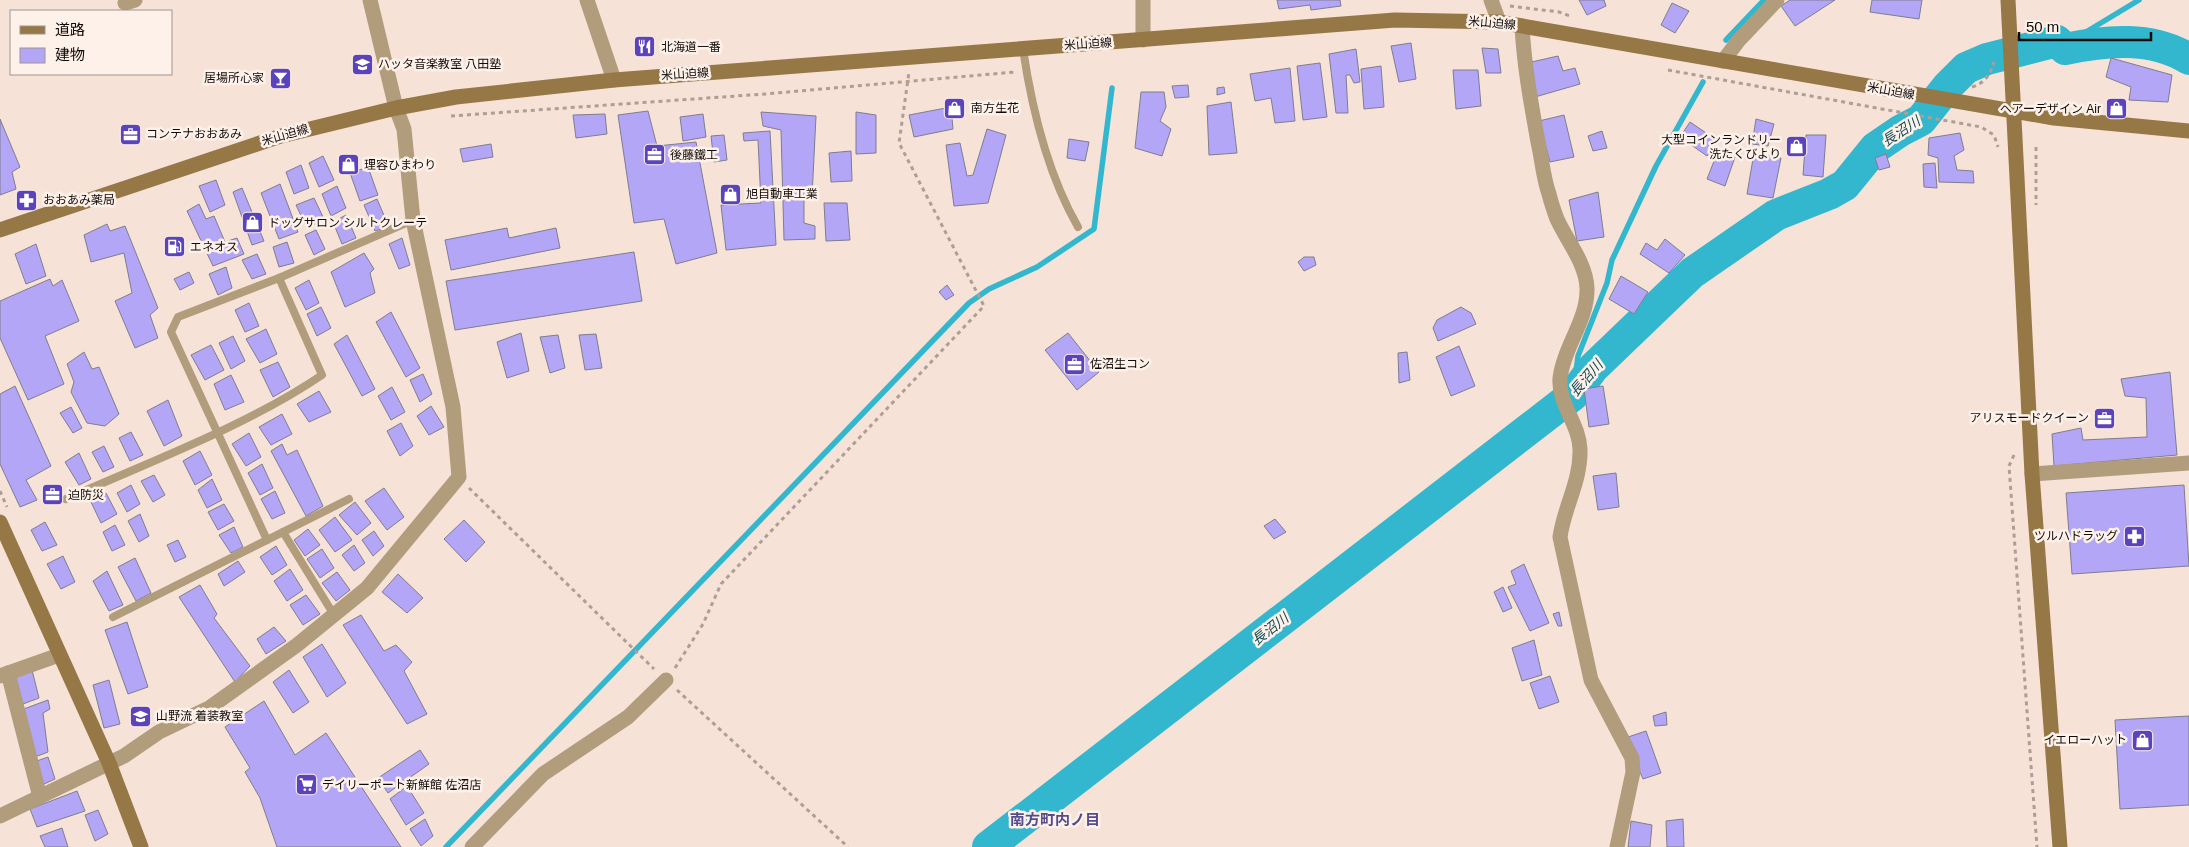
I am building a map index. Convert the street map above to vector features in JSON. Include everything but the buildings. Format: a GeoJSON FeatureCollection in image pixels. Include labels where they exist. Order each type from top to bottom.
{"type":"FeatureCollection","features":[{"type":"Feature","properties":{"kind":"main road"},"geometry":{"type":"LineString","coordinates":[[2008,0],[2032,474],[2060,847]]}},
{"type":"Feature","properties":{"kind":"main road","name":"米山迫線"},"geometry":{"type":"LineString","coordinates":[[0,230],[238,149],[321,125],[456,97],[614,80],[1395,20],[1499,22],[2054,118],[2189,130]]}},
{"type":"Feature","properties":{"kind":"main road"},"geometry":{"type":"LineString","coordinates":[[0,522],[109,763],[141,847]]}},
{"type":"Feature","properties":{"kind":"street"},"geometry":{"type":"LineString","coordinates":[[0,816],[124,756],[159,732],[209,708],[297,645],[368,588],[459,478],[451,398],[413,220],[404,129],[396,108],[370,0]]}},
{"type":"Feature","properties":{"kind":"street"},"geometry":{"type":"LineString","coordinates":[[587,0],[614,80]]}},
{"type":"Feature","properties":{"kind":"street"},"geometry":{"type":"LineString","coordinates":[[1137,40],[1143,0]]}},
{"type":"Feature","properties":{"kind":"street"},"geometry":{"type":"LineString","coordinates":[[1490,0],[1499,22]]}},
{"type":"Feature","properties":{"kind":"street"},"geometry":{"type":"LineString","coordinates":[[1723,61],[1745,33],[1777,0]]}},
{"type":"Feature","properties":{"kind":"street"},"geometry":{"type":"LineString","coordinates":[[1522,26],[1524,63],[1548,191],[1557,218],[1579,259],[1587,287],[1583,315],[1562,361],[1559,390],[1577,428],[1580,449],[1576,484],[1562,519],[1560,537],[1590,680],[1632,758],[1633,772],[1617,847]]}},
{"type":"Feature","properties":{"kind":"street"},"geometry":{"type":"LineString","coordinates":[[2032,474],[2189,463]]}},
{"type":"Feature","properties":{"kind":"street"},"geometry":{"type":"LineString","coordinates":[[40,796],[4,675],[60,655]]}},
{"type":"Feature","properties":{"kind":"street"},"geometry":{"type":"LineString","coordinates":[[472,847],[543,774],[628,717],[663,677]]}},
{"type":"Feature","properties":{"kind":"lane"},"geometry":{"type":"LineString","coordinates":[[1022,49],[1030,99],[1057,186],[1078,227]]}},
{"type":"Feature","properties":{"kind":"lane"},"geometry":{"type":"LineString","coordinates":[[267,540],[171,332],[178,317],[279,278],[413,220]]}},
{"type":"Feature","properties":{"kind":"lane"},"geometry":{"type":"LineString","coordinates":[[66,499],[216,432],[304,387],[322,375],[279,278]]}},
{"type":"Feature","properties":{"kind":"lane"},"geometry":{"type":"LineString","coordinates":[[113,617],[348,500]]}},
{"type":"Feature","properties":{"kind":"lane"},"geometry":{"type":"LineString","coordinates":[[283,532],[334,615]]}},
{"type":"Feature","properties":{"kind":"path"},"geometry":{"type":"LineString","coordinates":[[663,677],[685,656],[703,624],[721,584],[984,306],[899,143],[910,56]]}},
{"type":"Feature","properties":{"kind":"path"},"geometry":{"type":"LineString","coordinates":[[1968,88],[1982,84],[1987,79],[1994,64]]}},
{"type":"Feature","properties":{"kind":"path"},"geometry":{"type":"LineString","coordinates":[[448,116],[1013,73]]}},
{"type":"Feature","properties":{"kind":"path"},"geometry":{"type":"LineString","coordinates":[[1911,114],[1981,127],[1994,135],[2000,152]]}},
{"type":"Feature","properties":{"kind":"path"},"geometry":{"type":"LineString","coordinates":[[2036,147],[2036,214]]}},
{"type":"Feature","properties":{"kind":"path"},"geometry":{"type":"LineString","coordinates":[[2014,454],[2009,466],[2037,847]]}},
{"type":"Feature","properties":{"kind":"path"},"geometry":{"type":"LineString","coordinates":[[459,478],[663,677],[848,847]]}},
{"type":"Feature","properties":{"kind":"waterway"},"geometry":{"type":"LineString","coordinates":[[1726,40],[1764,0]]}},
{"type":"Feature","properties":{"kind":"waterway"},"geometry":{"type":"LineString","coordinates":[[2057,41],[2081,35],[2139,0]]}},
{"type":"Feature","properties":{"kind":"waterway","name":"長沼川"},"geometry":{"type":"LineString","coordinates":[[988,847],[1573,395],[1593,368],[1692,273],[1776,215],[1829,194],[1845,185],[1875,148],[1900,131],[1921,120],[1948,86],[1966,68],[1987,59],[2057,41],[2065,49],[2113,42],[2145,43],[2160,46],[2189,59]]}},
{"type":"Feature","properties":{"kind":"waterway"},"geometry":{"type":"LineString","coordinates":[[1573,395],[1578,356],[1607,283],[1612,260],[1656,166],[1703,82]]}},
{"type":"Feature","properties":{"kind":"waterway"},"geometry":{"type":"LineString","coordinates":[[446,847],[969,303],[989,289],[1037,267],[1094,229],[1112,88]]}},
{"type":"Feature","properties":{"kind":"place","name":"北海道一番"},"geometry":{"type":"Point","coordinates":[645,47]}},
{"type":"Feature","properties":{"kind":"place","name":"ハッタ音楽教室 八田塾"},"geometry":{"type":"Point","coordinates":[362,64]}},
{"type":"Feature","properties":{"kind":"place","name":"居場所心家"},"geometry":{"type":"Point","coordinates":[280,78]}},
{"type":"Feature","properties":{"kind":"place","name":"南方生花"},"geometry":{"type":"Point","coordinates":[955,108]}},
{"type":"Feature","properties":{"kind":"place","name":"ヘアーデザイン Air"},"geometry":{"type":"Point","coordinates":[2117,109]}},
{"type":"Feature","properties":{"kind":"place","name":"コンテナおおあみ"},"geometry":{"type":"Point","coordinates":[130,134]}},
{"type":"Feature","properties":{"kind":"place","name":"大型コインランドリー 洗たくびより"},"geometry":{"type":"Point","coordinates":[1797,147]}},
{"type":"Feature","properties":{"kind":"place","name":"後藤鐵工"},"geometry":{"type":"Point","coordinates":[654,155]}},
{"type":"Feature","properties":{"kind":"place","name":"理容ひまわり"},"geometry":{"type":"Point","coordinates":[348,165]}},
{"type":"Feature","properties":{"kind":"place","name":"旭自動車工業"},"geometry":{"type":"Point","coordinates":[730,194]}},
{"type":"Feature","properties":{"kind":"place","name":"おおあみ薬局"},"geometry":{"type":"Point","coordinates":[27,200]}},
{"type":"Feature","properties":{"kind":"place","name":"ドッグサロン シルトクレーテ"},"geometry":{"type":"Point","coordinates":[252,223]}},
{"type":"Feature","properties":{"kind":"place","name":"エネオス"},"geometry":{"type":"Point","coordinates":[174,247]}},
{"type":"Feature","properties":{"kind":"place","name":"佐沼生コン"},"geometry":{"type":"Point","coordinates":[1074,364]}},
{"type":"Feature","properties":{"kind":"place","name":"アリスモードクイーン"},"geometry":{"type":"Point","coordinates":[2105,418]}},
{"type":"Feature","properties":{"kind":"place","name":"迫防災"},"geometry":{"type":"Point","coordinates":[52,495]}},
{"type":"Feature","properties":{"kind":"place","name":"ツルハドラッグ"},"geometry":{"type":"Point","coordinates":[2134,536]}},
{"type":"Feature","properties":{"kind":"place","name":"山野流 着装教室"},"geometry":{"type":"Point","coordinates":[140,716]}},
{"type":"Feature","properties":{"kind":"place","name":"イエローハット"},"geometry":{"type":"Point","coordinates":[2143,740]}},
{"type":"Feature","properties":{"kind":"place","name":"デイリーポート新鮮館 佐沼店"},"geometry":{"type":"Point","coordinates":[306,785]}},
{"type":"Feature","properties":{"kind":"district","name":"南方町内ノ目"},"geometry":{"type":"Point","coordinates":[1055,820]}}]}
